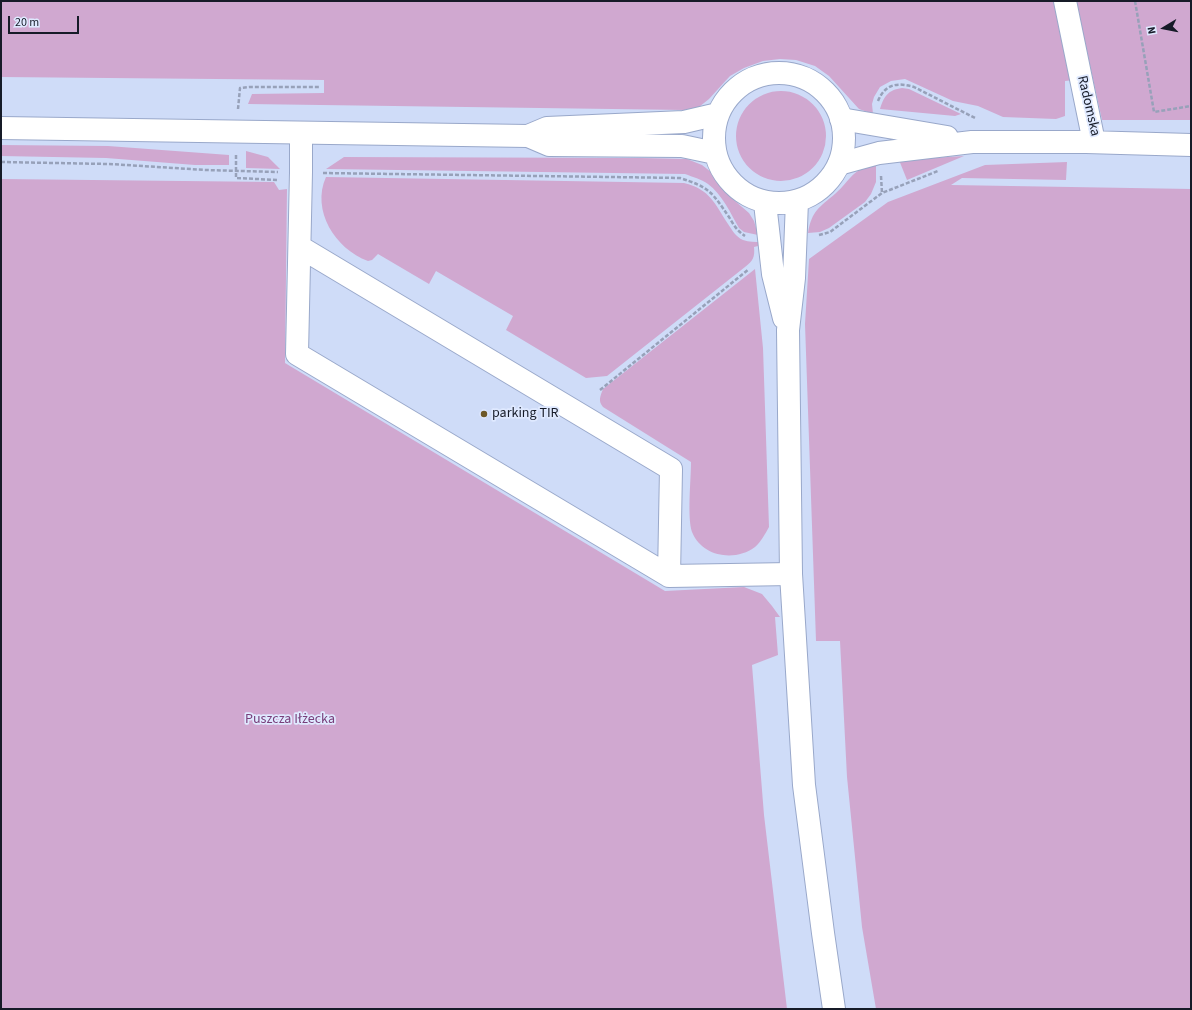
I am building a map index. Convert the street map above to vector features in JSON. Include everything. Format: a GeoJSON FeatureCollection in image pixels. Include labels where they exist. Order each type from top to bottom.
{"type":"FeatureCollection","features":[{"type":"Feature","properties":{"kind":"main road","name":"Radomska"},"geometry":{"type":"LineString","coordinates":[[1065,1],[1094,142],[1191,145]]}},
{"type":"Feature","properties":{"kind":"main road"},"geometry":{"type":"LineString","coordinates":[[781,73],[800,77],[818,86],[832,101],[841,119],[844,142],[839,164],[829,181],[814,194],[797,202],[781,204],[765,203],[748,196],[733,185],[721,170],[715,153],[713,133],[718,114],[728,97],[742,83],[761,75],[781,73]]}},
{"type":"Feature","properties":{"kind":"main road"},"geometry":{"type":"LineString","coordinates":[[528,136],[547,128],[684,122],[718,114]]}},
{"type":"Feature","properties":{"kind":"main road"},"geometry":{"type":"LineString","coordinates":[[841,119],[972,142]]}},
{"type":"Feature","properties":{"kind":"main road"},"geometry":{"type":"LineString","coordinates":[[1,128],[528,136],[549,145],[682,146],[715,153]]}},
{"type":"Feature","properties":{"kind":"main road"},"geometry":{"type":"LineString","coordinates":[[301,133],[297,354],[669,576],[791,574]]}},
{"type":"Feature","properties":{"kind":"main road"},"geometry":{"type":"LineString","coordinates":[[839,164],[879,153],[972,142],[1094,142]]}},
{"type":"Feature","properties":{"kind":"main road"},"geometry":{"type":"LineString","coordinates":[[797,202],[794,278],[788,330],[791,574],[804,785],[834,1009]]}},
{"type":"Feature","properties":{"kind":"main road"},"geometry":{"type":"LineString","coordinates":[[765,203],[773,274],[788,330]]}},
{"type":"Feature","properties":{"kind":"main road"},"geometry":{"type":"LineString","coordinates":[[300,247],[671,469],[669,576]]}},
{"type":"Feature","properties":{"kind":"path"},"geometry":{"type":"LineString","coordinates":[[1134,1],[1154,112],[1191,106]]}},
{"type":"Feature","properties":{"kind":"path"},"geometry":{"type":"LineString","coordinates":[[877,105],[882,92],[889,87],[904,84],[914,87],[980,120]]}},
{"type":"Feature","properties":{"kind":"path"},"geometry":{"type":"LineString","coordinates":[[238,116],[240,88],[319,87]]}},
{"type":"Feature","properties":{"kind":"path"},"geometry":{"type":"LineString","coordinates":[[237,151],[236,178],[279,180]]}},
{"type":"Feature","properties":{"kind":"path"},"geometry":{"type":"LineString","coordinates":[[1,162],[109,164],[236,171],[285,172]]}},
{"type":"Feature","properties":{"kind":"path"},"geometry":{"type":"LineString","coordinates":[[816,236],[830,232],[882,193],[940,170]]}},
{"type":"Feature","properties":{"kind":"path"},"geometry":{"type":"LineString","coordinates":[[319,172],[680,178],[699,184],[712,193],[737,230],[750,238]]}},
{"type":"Feature","properties":{"kind":"path"},"geometry":{"type":"LineString","coordinates":[[600,390],[749,269]]}},
{"type":"Feature","properties":{"kind":"green space"},"geometry":{"type":"Polygon","coordinates":[[[1,1],[1057,1],[1074,80],[1065,81],[1065,116],[1056,119],[1003,117],[978,106],[953,101],[905,79],[891,81],[880,87],[872,104],[873,114],[859,109],[829,76],[815,66],[796,60],[780,59],[763,61],[744,68],[730,76],[709,99],[699,107],[685,110],[248,104],[252,94],[324,93],[324,80],[1,77],[1,1]]]}},
{"type":"Feature","properties":{"kind":"green space"},"geometry":{"type":"Polygon","coordinates":[[[1076,1],[1191,1],[1191,120],[1102,120],[1076,1]]]}},
{"type":"Feature","properties":{"kind":"green space"},"geometry":{"type":"Polygon","coordinates":[[[902,88],[909,89],[961,114],[955,116],[880,109],[887,94],[893,90],[902,88]]]}},
{"type":"Feature","properties":{"kind":"green space"},"geometry":{"type":"Polygon","coordinates":[[[781,91],[798,94],[813,104],[823,119],[826,136],[823,153],[813,168],[798,178],[781,181],[764,178],[749,168],[739,153],[736,136],[739,119],[749,104],[764,94],[781,91]]]}},
{"type":"Feature","properties":{"kind":"green space"},"geometry":{"type":"Polygon","coordinates":[[[1,145],[108,146],[229,155],[229,165],[195,165],[106,158],[1,156],[1,145]]]}},
{"type":"Feature","properties":{"kind":"green space"},"geometry":{"type":"Polygon","coordinates":[[[246,151],[268,157],[280,169],[246,168],[246,151]]]}},
{"type":"Feature","properties":{"kind":"green space"},"geometry":{"type":"Polygon","coordinates":[[[964,156],[907,180],[899,160],[964,156]]]}},
{"type":"Feature","properties":{"kind":"green space"},"geometry":{"type":"Polygon","coordinates":[[[344,157],[687,159],[702,165],[711,172],[727,194],[749,213],[754,221],[758,235],[744,232],[739,228],[726,204],[713,188],[703,181],[685,174],[326,169],[344,157]]]}},
{"type":"Feature","properties":{"kind":"green space"},"geometry":{"type":"Polygon","coordinates":[[[1067,162],[1066,180],[962,178],[951,185],[1191,189],[1191,1009],[876,1009],[862,927],[847,777],[840,641],[816,641],[805,324],[809,259],[888,202],[985,165],[1067,162]]]}},
{"type":"Feature","properties":{"kind":"green space"},"geometry":{"type":"Polygon","coordinates":[[[876,165],[876,182],[871,194],[865,202],[829,228],[820,232],[808,233],[814,214],[821,206],[857,172],[876,165]]]}},
{"type":"Feature","properties":{"kind":"green space"},"geometry":{"type":"Polygon","coordinates":[[[326,177],[684,183],[700,189],[711,198],[738,237],[743,240],[762,242],[762,245],[754,247],[752,261],[748,265],[607,376],[586,378],[506,330],[513,316],[436,271],[429,284],[378,254],[372,260],[368,261],[345,247],[336,238],[324,215],[322,190],[326,177]]]}},
{"type":"Feature","properties":{"kind":"green space","name":"Puszcza Iłżecka"},"geometry":{"type":"Polygon","coordinates":[[[1,179],[274,182],[279,190],[287,189],[285,363],[665,591],[744,587],[762,594],[780,617],[775,617],[778,655],[752,665],[764,815],[787,1009],[1,1009],[1,179]]]}},
{"type":"Feature","properties":{"kind":"green space"},"geometry":{"type":"Polygon","coordinates":[[[755,269],[763,348],[769,527],[763,538],[755,547],[747,552],[729,555],[711,552],[703,547],[692,532],[689,508],[691,462],[603,407],[600,403],[600,399],[603,389],[755,269]]]}},
{"type":"Feature","properties":{"kind":"place","name":"parking TIR"},"geometry":{"type":"Point","coordinates":[484,414]}}]}
